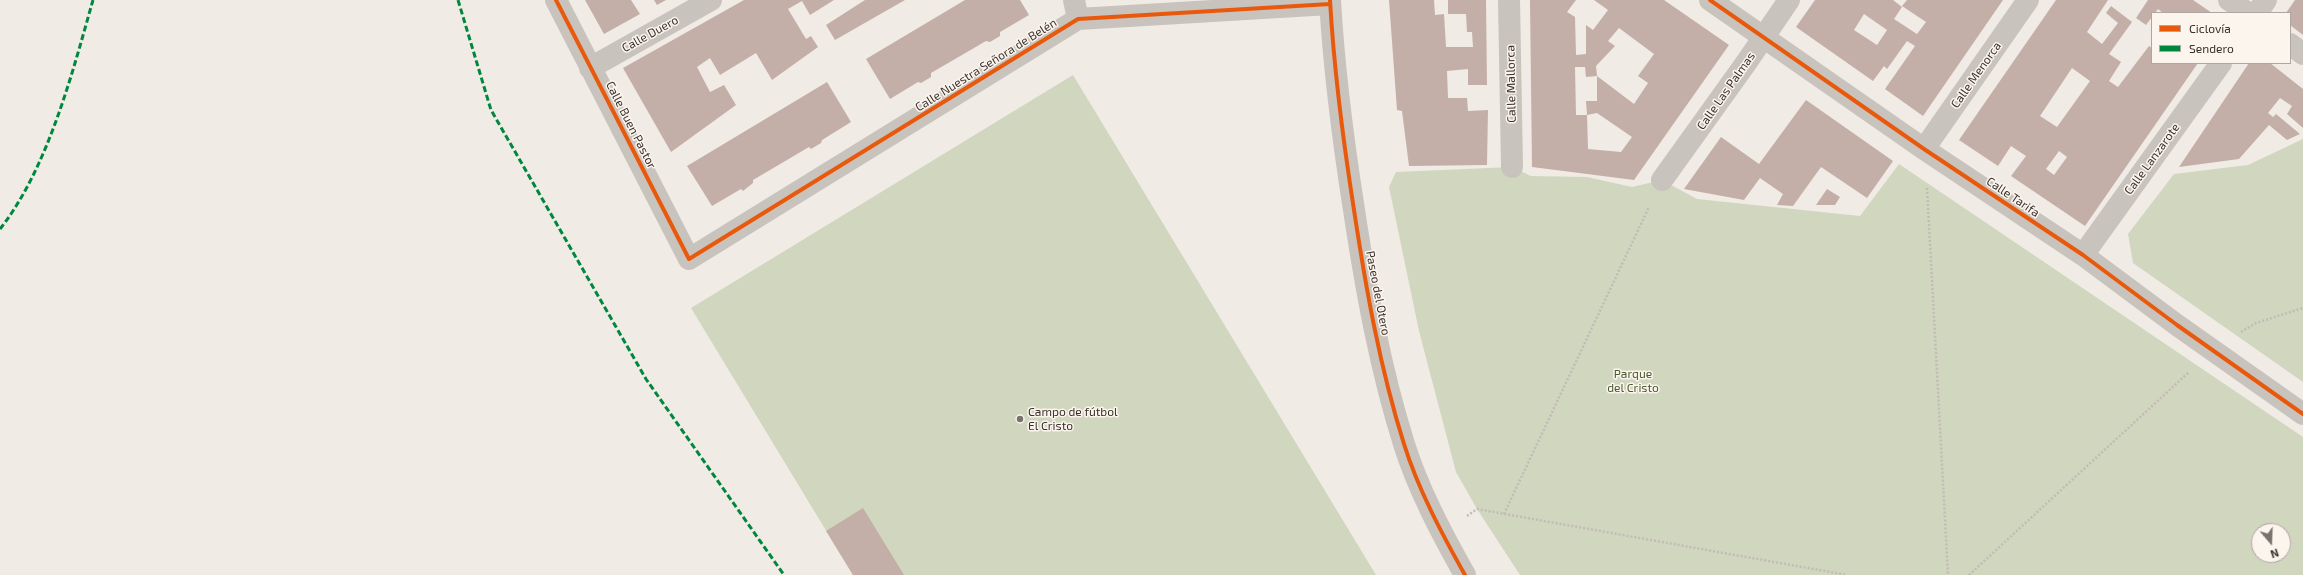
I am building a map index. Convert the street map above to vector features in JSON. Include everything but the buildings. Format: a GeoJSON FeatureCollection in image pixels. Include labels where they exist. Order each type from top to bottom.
{"type":"FeatureCollection","features":[{"type":"Feature","properties":{"kind":"street","name":"Calle Buen Pastor"},"geometry":{"type":"LineString","coordinates":[[556,0],[689,259]]}},
{"type":"Feature","properties":{"kind":"street","name":"Calle Duero"},"geometry":{"type":"LineString","coordinates":[[590,68],[711,0]]}},
{"type":"Feature","properties":{"kind":"street","name":"Calle Mallorca"},"geometry":{"type":"LineString","coordinates":[[1509,0],[1512,167]]}},
{"type":"Feature","properties":{"kind":"street","name":"Calle Tarifa"},"geometry":{"type":"LineString","coordinates":[[1710,0],[1762,38],[1924,149],[2083,255],[2212,350],[2303,414]]}},
{"type":"Feature","properties":{"kind":"street","name":"Calle Las Palmas"},"geometry":{"type":"LineString","coordinates":[[1662,180],[1789,0]]}},
{"type":"Feature","properties":{"kind":"street","name":"Calle Menorca"},"geometry":{"type":"LineString","coordinates":[[1924,149],[2028,0]]}},
{"type":"Feature","properties":{"kind":"street"},"geometry":{"type":"LineString","coordinates":[[2229,0],[2247,12]]}},
{"type":"Feature","properties":{"kind":"street"},"geometry":{"type":"LineString","coordinates":[[2258,12],[2266,0]]}},
{"type":"Feature","properties":{"kind":"street","name":"Calle Nuestra Señora de Belén"},"geometry":{"type":"LineString","coordinates":[[689,259],[1076,10],[1330,2]]}},
{"type":"Feature","properties":{"kind":"street","name":"Paseo del Otero"},"geometry":{"type":"LineString","coordinates":[[1330,2],[1338,105],[1362,262],[1381,363],[1404,445],[1442,533],[1465,575]]}},
{"type":"Feature","properties":{"kind":"street"},"geometry":{"type":"LineString","coordinates":[[2291,45],[2303,54]]}},
{"type":"Feature","properties":{"kind":"street","name":"Calle Lanzarote"},"geometry":{"type":"LineString","coordinates":[[2083,255],[2219,64]]}},
{"type":"Feature","properties":{"kind":"path"},"geometry":{"type":"LineString","coordinates":[[1924,149],[1948,575]]}},
{"type":"Feature","properties":{"kind":"path"},"geometry":{"type":"LineString","coordinates":[[1504,514],[1662,180]]}},
{"type":"Feature","properties":{"kind":"path"},"geometry":{"type":"LineString","coordinates":[[1969,575],[2212,350],[2256,323],[2303,308]]}},
{"type":"Feature","properties":{"kind":"path"},"geometry":{"type":"LineString","coordinates":[[1442,533],[1477,510],[1847,575]]}},
{"type":"Feature","properties":{"kind":"green space","name":"Campo de fútbol El Cristo"},"geometry":{"type":"Polygon","coordinates":[[[1073,75],[1376,575],[853,575],[691,308],[1073,75]]]}},
{"type":"Feature","properties":{"kind":"green space"},"geometry":{"type":"Polygon","coordinates":[[[2303,139],[2303,382],[2133,263],[2128,234],[2174,174],[2248,165],[2303,139]]]}},
{"type":"Feature","properties":{"kind":"green space","name":"Parque del Cristo"},"geometry":{"type":"Polygon","coordinates":[[[1899,164],[2303,437],[2303,575],[1520,575],[1477,509],[1456,472],[1419,331],[1389,187],[1396,172],[1512,167],[1531,176],[1587,177],[1632,187],[1662,180],[1697,199],[1860,216],[1899,164]]]}},
{"type":"Feature","properties":{"kind":"marked path"},"geometry":{"type":"LineString","coordinates":[[0,229],[17,205],[32,178],[45,149],[67,89],[93,0]]}},
{"type":"Feature","properties":{"kind":"marked path"},"geometry":{"type":"LineString","coordinates":[[458,0],[491,110],[646,379],[784,575]]}},
{"type":"Feature","properties":{"kind":"cycle path"},"geometry":{"type":"LineString","coordinates":[[556,0],[689,259],[1078,19],[1330,4]]}},
{"type":"Feature","properties":{"kind":"cycle path"},"geometry":{"type":"LineString","coordinates":[[1330,0],[1336,79],[1346,158],[1374,328],[1395,415],[1416,478],[1439,527],[1465,575]]}},
{"type":"Feature","properties":{"kind":"cycle path"},"geometry":{"type":"LineString","coordinates":[[1710,0],[1924,149],[2083,255],[2177,325],[2303,414]]}},
{"type":"Feature","properties":{"kind":"place","name":"Campo de fútbol El Cristo"},"geometry":{"type":"Point","coordinates":[1020,419]}}]}
